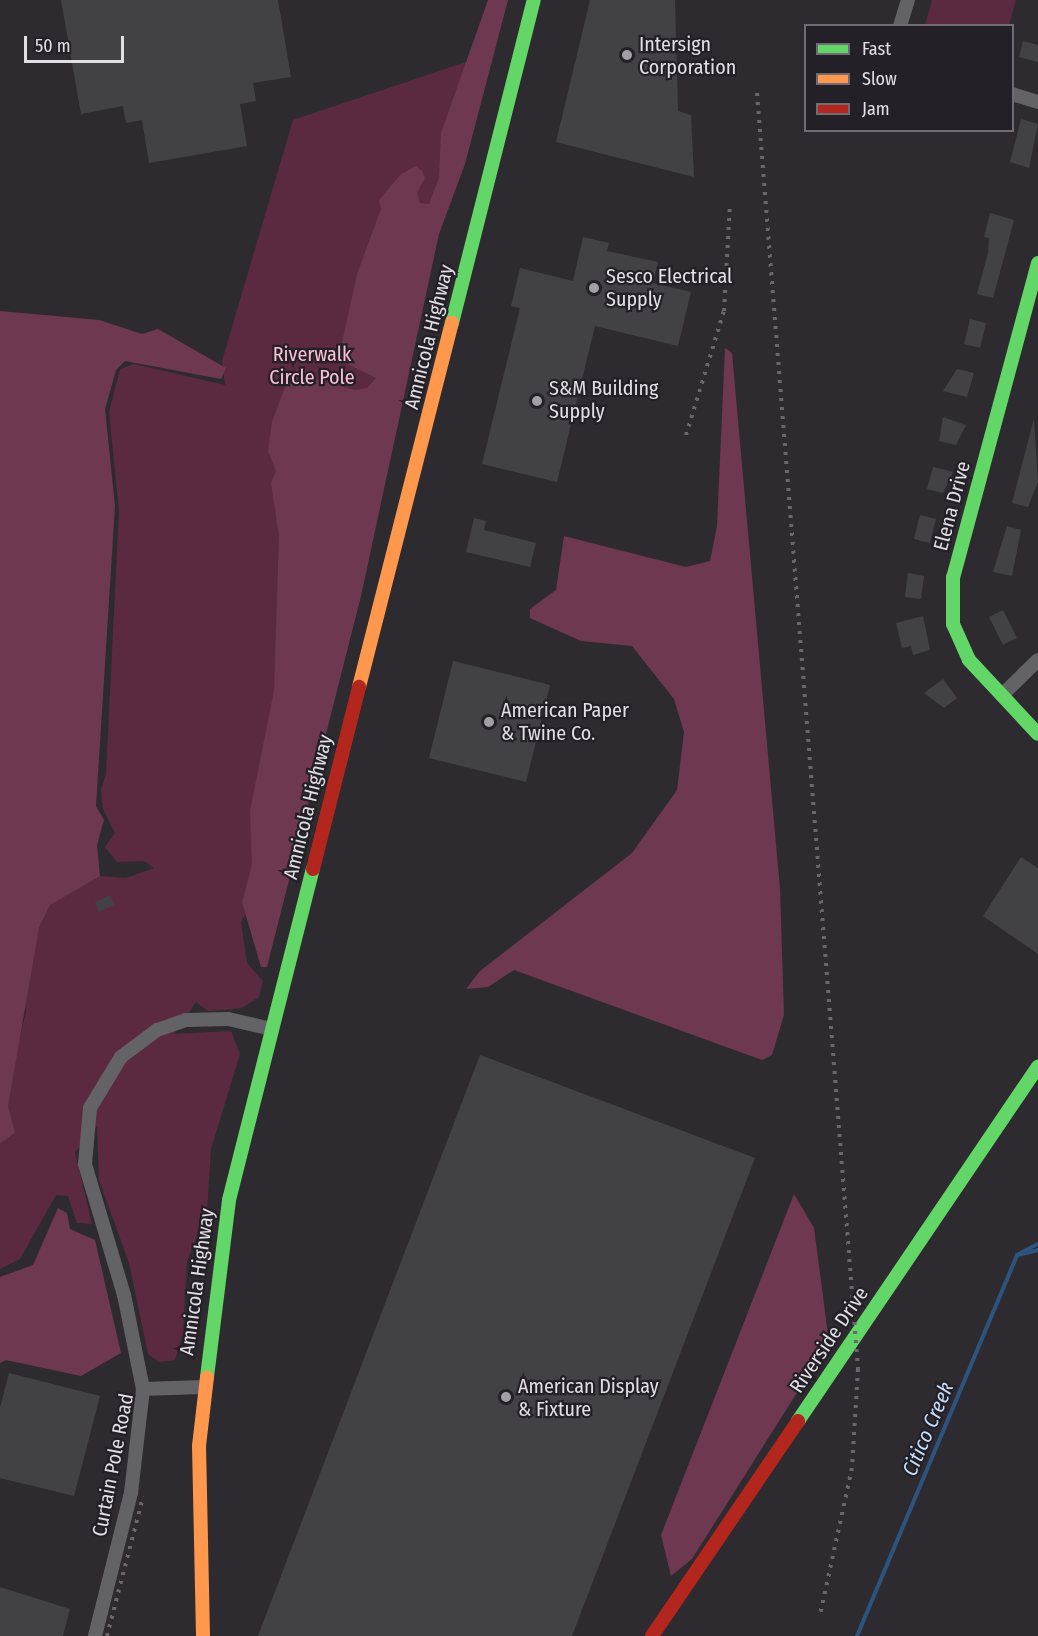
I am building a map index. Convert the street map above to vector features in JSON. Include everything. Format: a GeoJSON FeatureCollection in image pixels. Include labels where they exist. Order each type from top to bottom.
{"type":"FeatureCollection","features":[{"type":"Feature","properties":{"kind":"main road","name":"Amnicola Highway"},"geometry":{"type":"LineString","coordinates":[[202,1636],[196,1529],[202,1387],[229,1200],[534,0]]}},
{"type":"Feature","properties":{"kind":"main road","name":"Elena Drive"},"geometry":{"type":"LineString","coordinates":[[1038,263],[953,577],[953,624],[969,660],[1038,734]]}},
{"type":"Feature","properties":{"kind":"main road","name":"Riverside Drive"},"geometry":{"type":"LineString","coordinates":[[652,1636],[1038,1067]]}},
{"type":"Feature","properties":{"kind":"street"},"geometry":{"type":"LineString","coordinates":[[901,24],[908,0]]}},
{"type":"Feature","properties":{"kind":"street"},"geometry":{"type":"LineString","coordinates":[[1014,95],[1038,102]]}},
{"type":"Feature","properties":{"kind":"street"},"geometry":{"type":"LineString","coordinates":[[1002,695],[1038,660]]}},
{"type":"Feature","properties":{"kind":"street"},"geometry":{"type":"LineString","coordinates":[[143,1389],[124,1295],[85,1164],[90,1108],[122,1057],[157,1030],[186,1020],[228,1019],[272,1029]]}},
{"type":"Feature","properties":{"kind":"street","name":"Curtain Pole Road"},"geometry":{"type":"LineString","coordinates":[[95,1636],[131,1493],[143,1389],[202,1387]]}},
{"type":"Feature","properties":{"kind":"green space"},"geometry":{"type":"Polygon","coordinates":[[[932,0],[1016,0],[1009,24],[925,24],[932,0]]]}},
{"type":"Feature","properties":{"kind":"green space","name":"Riverwalk Circle Pole"},"geometry":{"type":"Polygon","coordinates":[[[469,61],[302,814],[241,922],[247,963],[263,981],[259,997],[242,1008],[225,1010],[208,1011],[196,1002],[174,1034],[231,1031],[240,1054],[211,1149],[207,1212],[187,1261],[183,1333],[175,1360],[159,1362],[148,1354],[129,1263],[99,1180],[97,1126],[75,1152],[92,1224],[77,1223],[68,1196],[56,1195],[20,1259],[0,1269],[0,1115],[26,1012],[24,1000],[39,928],[50,905],[82,882],[100,876],[126,878],[154,868],[144,861],[117,862],[105,847],[115,833],[103,809],[101,789],[106,774],[119,511],[109,412],[120,369],[134,364],[225,385],[222,361],[293,120],[469,61]]]}},
{"type":"Feature","properties":{"kind":"shaded area"},"geometry":{"type":"Polygon","coordinates":[[[488,0],[508,0],[465,164],[439,234],[361,596],[267,967],[261,967],[242,902],[252,865],[250,811],[274,691],[279,536],[271,483],[276,471],[268,451],[272,422],[290,374],[302,367],[314,379],[355,390],[367,388],[376,378],[344,362],[341,347],[357,274],[381,209],[379,200],[401,174],[416,166],[422,171],[425,178],[417,193],[420,203],[429,204],[439,178],[441,133],[488,0]]]}},
{"type":"Feature","properties":{"kind":"shaded area"},"geometry":{"type":"Polygon","coordinates":[[[0,311],[99,320],[142,334],[158,329],[226,368],[221,379],[125,361],[116,370],[105,409],[115,506],[96,806],[104,820],[97,845],[100,876],[50,905],[39,928],[8,1106],[15,1133],[0,1143],[0,311]]]}},
{"type":"Feature","properties":{"kind":"shaded area"},"geometry":{"type":"Polygon","coordinates":[[[725,348],[732,353],[780,889],[784,1015],[772,1055],[762,1060],[514,970],[488,987],[466,989],[480,971],[632,853],[677,790],[684,732],[674,699],[632,646],[581,641],[530,618],[530,609],[556,590],[564,536],[686,567],[710,561],[717,526],[725,348]]]}},
{"type":"Feature","properties":{"kind":"shaded area"},"geometry":{"type":"Polygon","coordinates":[[[794,1194],[814,1228],[829,1342],[692,1559],[671,1576],[661,1535],[794,1194]]]}},
{"type":"Feature","properties":{"kind":"shaded area"},"geometry":{"type":"Polygon","coordinates":[[[58,1208],[67,1213],[70,1229],[95,1240],[121,1353],[81,1376],[6,1360],[0,1363],[0,1277],[33,1265],[58,1208]]]}},
{"type":"Feature","properties":{"kind":"building"},"geometry":{"type":"Polygon","coordinates":[[[61,0],[278,0],[291,77],[253,83],[256,101],[240,104],[247,146],[149,163],[142,120],[126,123],[123,106],[81,114],[61,0]]]}},
{"type":"Feature","properties":{"kind":"building","name":"Intersign Corporation"},"geometry":{"type":"Polygon","coordinates":[[[590,0],[675,0],[678,111],[691,115],[694,177],[556,142],[590,0]]]}},
{"type":"Feature","properties":{"kind":"building"},"geometry":{"type":"Polygon","coordinates":[[[1023,41],[1038,45],[1038,62],[1019,57],[1023,41]]]}},
{"type":"Feature","properties":{"kind":"building"},"geometry":{"type":"Polygon","coordinates":[[[1021,119],[1038,124],[1029,168],[1010,162],[1021,119]]]}},
{"type":"Feature","properties":{"kind":"building"},"geometry":{"type":"Polygon","coordinates":[[[990,213],[1014,220],[993,298],[977,294],[988,253],[989,238],[984,237],[990,213]]]}},
{"type":"Feature","properties":{"kind":"building"},"geometry":{"type":"Polygon","coordinates":[[[583,237],[609,243],[607,251],[658,262],[653,283],[691,292],[678,346],[595,326],[557,482],[482,464],[520,308],[511,306],[520,268],[573,281],[583,237]]]}},
{"type":"Feature","properties":{"kind":"building"},"geometry":{"type":"Polygon","coordinates":[[[970,319],[986,323],[980,348],[964,344],[970,319]]]}},
{"type":"Feature","properties":{"kind":"building"},"geometry":{"type":"Polygon","coordinates":[[[957,369],[974,373],[967,397],[943,391],[957,369]]]}},
{"type":"Feature","properties":{"kind":"building"},"geometry":{"type":"Polygon","coordinates":[[[943,417],[966,425],[956,445],[939,441],[943,417]]]}},
{"type":"Feature","properties":{"kind":"building"},"geometry":{"type":"Polygon","coordinates":[[[1034,418],[1038,482],[1028,507],[1012,503],[1034,418]]]}},
{"type":"Feature","properties":{"kind":"building"},"geometry":{"type":"Polygon","coordinates":[[[933,467],[953,472],[943,493],[927,489],[933,467]]]}},
{"type":"Feature","properties":{"kind":"building"},"geometry":{"type":"Polygon","coordinates":[[[920,515],[936,519],[930,543],[914,539],[920,515]]]}},
{"type":"Feature","properties":{"kind":"building"},"geometry":{"type":"Polygon","coordinates":[[[474,518],[486,521],[484,530],[536,543],[530,567],[466,552],[474,518]]]}},
{"type":"Feature","properties":{"kind":"building"},"geometry":{"type":"Polygon","coordinates":[[[1007,526],[1021,530],[1012,576],[993,572],[1007,526]]]}},
{"type":"Feature","properties":{"kind":"building"},"geometry":{"type":"Polygon","coordinates":[[[908,573],[924,576],[921,599],[905,597],[908,573]]]}},
{"type":"Feature","properties":{"kind":"building"},"geometry":{"type":"Polygon","coordinates":[[[1003,610],[1017,638],[1003,645],[989,617],[1003,610]]]}},
{"type":"Feature","properties":{"kind":"building"},"geometry":{"type":"Polygon","coordinates":[[[923,616],[930,650],[913,655],[911,646],[902,648],[896,623],[923,616]]]}},
{"type":"Feature","properties":{"kind":"building","name":"American Paper & Twine Co."},"geometry":{"type":"Polygon","coordinates":[[[453,661],[550,685],[526,782],[429,758],[453,661]]]}},
{"type":"Feature","properties":{"kind":"building"},"geometry":{"type":"Polygon","coordinates":[[[943,679],[957,698],[944,708],[924,693],[943,679]]]}},
{"type":"Feature","properties":{"kind":"building"},"geometry":{"type":"Polygon","coordinates":[[[1021,857],[1038,868],[1038,954],[983,916],[1021,857]]]}},
{"type":"Feature","properties":{"kind":"building"},"geometry":{"type":"Polygon","coordinates":[[[110,895],[114,905],[99,912],[95,902],[110,895]]]}},
{"type":"Feature","properties":{"kind":"building","name":"American Display & Fixture"},"geometry":{"type":"Polygon","coordinates":[[[480,1055],[755,1158],[572,1636],[258,1636],[480,1055]]]}},
{"type":"Feature","properties":{"kind":"building"},"geometry":{"type":"Polygon","coordinates":[[[9,1373],[100,1396],[74,1496],[0,1478],[0,1408],[9,1373]]]}},
{"type":"Feature","properties":{"kind":"building"},"geometry":{"type":"Polygon","coordinates":[[[0,1587],[70,1609],[63,1636],[0,1636],[0,1587]]]}},
{"type":"Feature","properties":{"kind":"waterway","name":"Citico Creek"},"geometry":{"type":"LineString","coordinates":[[857,1636],[1017,1255],[1038,1244]]}},
{"type":"Feature","properties":{"kind":"waterway","name":"Citico Creek"},"geometry":{"type":"LineString","coordinates":[[1017,1255],[1038,1250]]}},
{"type":"Feature","properties":{"kind":"railway"},"geometry":{"type":"LineString","coordinates":[[757,93],[858,1369],[852,1468],[820,1615]]}},
{"type":"Feature","properties":{"kind":"railway"},"geometry":{"type":"LineString","coordinates":[[686,435],[724,311],[730,203]]}},
{"type":"Feature","properties":{"kind":"railway"},"geometry":{"type":"LineString","coordinates":[[107,1636],[143,1497]]}},
{"type":"Feature","properties":{"kind":"traffic: fast"},"geometry":{"type":"LineString","coordinates":[[452,323],[534,0]]}},
{"type":"Feature","properties":{"kind":"traffic: fast"},"geometry":{"type":"LineString","coordinates":[[1038,263],[953,577],[953,624],[969,660],[1038,734]]}},
{"type":"Feature","properties":{"kind":"traffic: fast"},"geometry":{"type":"LineString","coordinates":[[207,1377],[229,1200],[313,869]]}},
{"type":"Feature","properties":{"kind":"traffic: fast"},"geometry":{"type":"LineString","coordinates":[[798,1421],[1038,1067]]}},
{"type":"Feature","properties":{"kind":"traffic: slow"},"geometry":{"type":"LineString","coordinates":[[359,687],[452,323]]}},
{"type":"Feature","properties":{"kind":"traffic: slow"},"geometry":{"type":"LineString","coordinates":[[203,1636],[199,1446],[207,1377]]}},
{"type":"Feature","properties":{"kind":"traffic: jam"},"geometry":{"type":"LineString","coordinates":[[313,869],[359,687]]}},
{"type":"Feature","properties":{"kind":"traffic: jam"},"geometry":{"type":"LineString","coordinates":[[652,1636],[798,1421]]}},
{"type":"Feature","properties":{"kind":"place","name":"Intersign Corporation"},"geometry":{"type":"Point","coordinates":[627,55]}},
{"type":"Feature","properties":{"kind":"place","name":"Sesco Electrical Supply"},"geometry":{"type":"Point","coordinates":[594,288]}},
{"type":"Feature","properties":{"kind":"place","name":"S&M Building Supply"},"geometry":{"type":"Point","coordinates":[537,401]}},
{"type":"Feature","properties":{"kind":"place","name":"American Paper & Twine Co."},"geometry":{"type":"Point","coordinates":[489,722]}},
{"type":"Feature","properties":{"kind":"place","name":"American Display & Fixture"},"geometry":{"type":"Point","coordinates":[506,1397]}}]}
